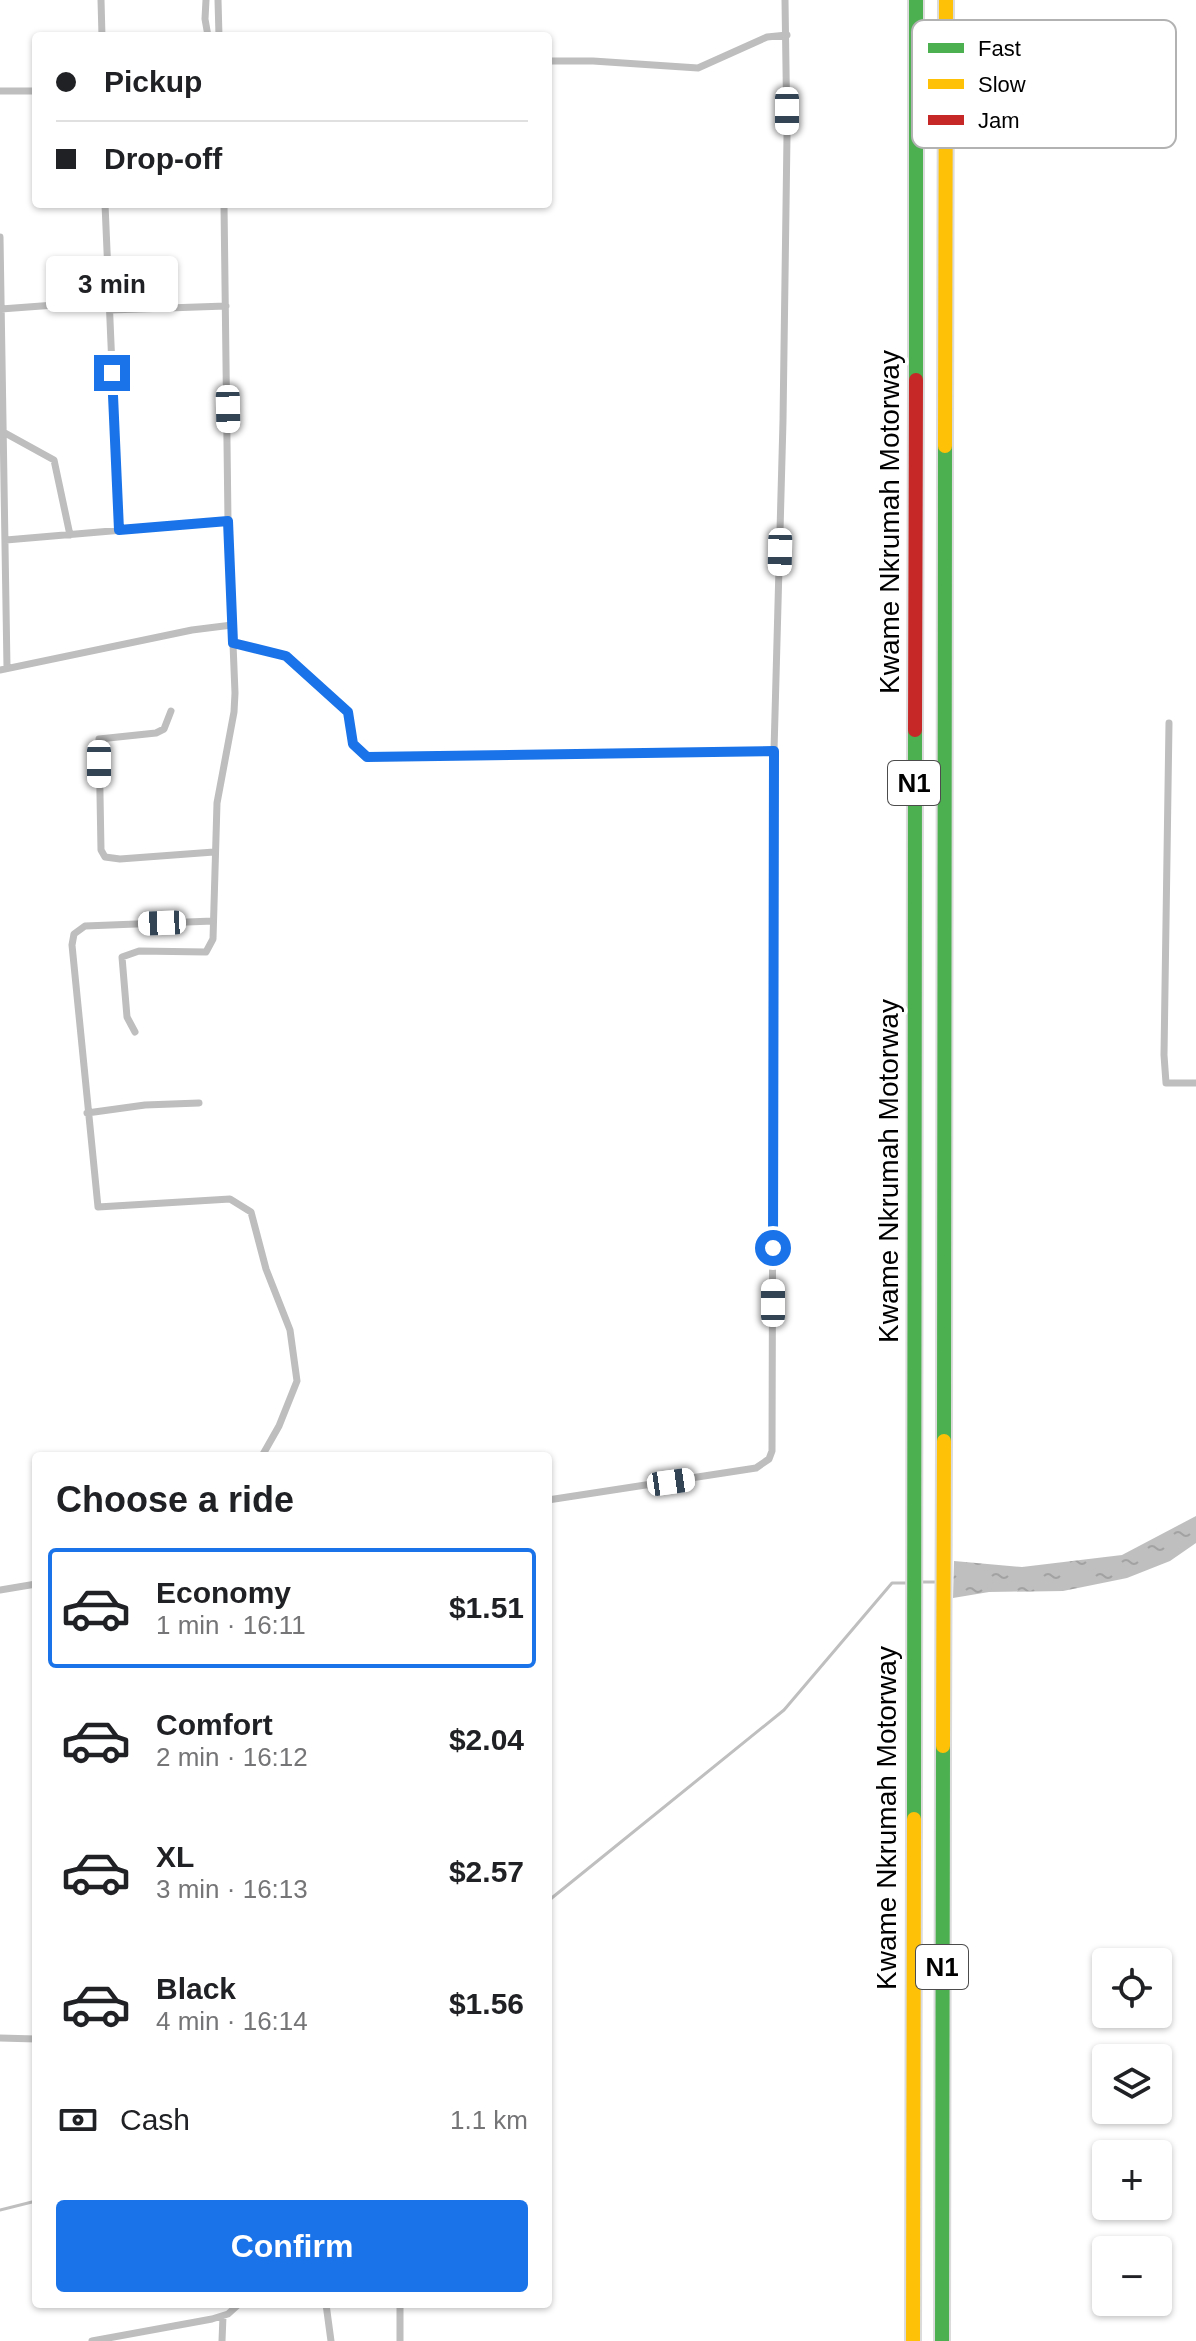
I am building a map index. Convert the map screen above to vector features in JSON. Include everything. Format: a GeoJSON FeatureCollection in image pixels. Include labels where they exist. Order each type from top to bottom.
{"type":"FeatureCollection","features":[{"type":"Feature","properties":{"kind":"highway","name":"Kwame Nkrumah Motorway"},"geometry":{"type":"LineString","coordinates":[[916,0],[916,20]]}},
{"type":"Feature","properties":{"kind":"highway","name":"Kwame Nkrumah Motorway"},"geometry":{"type":"LineString","coordinates":[[946,0],[946,20]]}},
{"type":"Feature","properties":{"kind":"highway","name":"Kwame Nkrumah Motorway"},"geometry":{"type":"LineString","coordinates":[[913,2341],[916,148]]}},
{"type":"Feature","properties":{"kind":"highway","name":"Kwame Nkrumah Motorway"},"geometry":{"type":"LineString","coordinates":[[942,2341],[946,148]]}},
{"type":"Feature","properties":{"kind":"street"},"geometry":{"type":"LineString","coordinates":[[101,0],[102,32]]}},
{"type":"Feature","properties":{"kind":"street"},"geometry":{"type":"LineString","coordinates":[[206,0],[207,32]]}},
{"type":"Feature","properties":{"kind":"street"},"geometry":{"type":"LineString","coordinates":[[218,0],[219,32]]}},
{"type":"Feature","properties":{"kind":"street"},"geometry":{"type":"LineString","coordinates":[[552,1499],[756,1468],[763,1465],[772,1451],[774,751],[783,435],[785,0]]}},
{"type":"Feature","properties":{"kind":"street"},"geometry":{"type":"LineString","coordinates":[[552,61],[698,68],[767,37],[787,35]]}},
{"type":"Feature","properties":{"kind":"street"},"geometry":{"type":"LineString","coordinates":[[0,91],[32,91]]}},
{"type":"Feature","properties":{"kind":"street"},"geometry":{"type":"LineString","coordinates":[[105,208],[119,530]]}},
{"type":"Feature","properties":{"kind":"street"},"geometry":{"type":"LineString","coordinates":[[135,1032],[127,1017],[122,957],[139,951],[206,952],[213,939],[217,803],[234,712],[224,208]]}},
{"type":"Feature","properties":{"kind":"street"},"geometry":{"type":"LineString","coordinates":[[0,237],[5,433],[2,469],[6,540],[4,669],[192,630],[232,625]]}},
{"type":"Feature","properties":{"kind":"street"},"geometry":{"type":"LineString","coordinates":[[1,309],[110,305],[226,306]]}},
{"type":"Feature","properties":{"kind":"street"},"geometry":{"type":"LineString","coordinates":[[5,433],[54,460],[70,535]]}},
{"type":"Feature","properties":{"kind":"street"},"geometry":{"type":"LineString","coordinates":[[6,540],[228,521]]}},
{"type":"Feature","properties":{"kind":"street"},"geometry":{"type":"LineString","coordinates":[[233,643],[286,656],[348,712],[353,744],[367,757],[774,751]]}},
{"type":"Feature","properties":{"kind":"street"},"geometry":{"type":"LineString","coordinates":[[171,711],[164,729],[156,733],[99,739],[101,850],[105,857],[120,859],[214,852]]}},
{"type":"Feature","properties":{"kind":"street"},"geometry":{"type":"LineString","coordinates":[[1169,723],[1166,1083],[1196,1083]]}},
{"type":"Feature","properties":{"kind":"street"},"geometry":{"type":"LineString","coordinates":[[213,921],[85,926],[74,934],[72,945],[87,1113],[98,1207],[230,1199],[251,1212],[266,1269],[290,1330],[297,1381],[279,1426],[264,1452]]}},
{"type":"Feature","properties":{"kind":"street"},"geometry":{"type":"LineString","coordinates":[[87,1113],[145,1105],[199,1103]]}},
{"type":"Feature","properties":{"kind":"street"},"geometry":{"type":"LineString","coordinates":[[0,1590],[32,1585]]}},
{"type":"Feature","properties":{"kind":"street"},"geometry":{"type":"LineString","coordinates":[[0,2038],[32,2039]]}},
{"type":"Feature","properties":{"kind":"street"},"geometry":{"type":"LineString","coordinates":[[92,2341],[223,2316],[234,2308]]}},
{"type":"Feature","properties":{"kind":"street"},"geometry":{"type":"LineString","coordinates":[[327,2308],[331,2341]]}},
{"type":"Feature","properties":{"kind":"street"},"geometry":{"type":"LineString","coordinates":[[400,2308],[400,2341]]}},
{"type":"Feature","properties":{"kind":"street"},"geometry":{"type":"LineString","coordinates":[[222,2341],[223,2316]]}},
{"type":"Feature","properties":{"kind":"water"},"geometry":{"type":"Polygon","coordinates":[[[1196,1516],[1196,1543],[1170,1561],[1127,1578],[1063,1591],[989,1592],[953,1598],[954,1561],[1022,1567],[1122,1555],[1196,1516]]]}},
{"type":"Feature","properties":{"kind":"waterway"},"geometry":{"type":"LineString","coordinates":[[918,1582],[938,1582]]}},
{"type":"Feature","properties":{"kind":"waterway"},"geometry":{"type":"LineString","coordinates":[[552,1898],[784,1710],[892,1583],[910,1583]]}},
{"type":"Feature","properties":{"kind":"waterway"},"geometry":{"type":"LineString","coordinates":[[0,2210],[32,2202]]}},
{"type":"Feature","properties":{"kind":"traffic: fast"},"geometry":{"type":"LineString","coordinates":[[916,0],[916,20]]}},
{"type":"Feature","properties":{"kind":"traffic: fast"},"geometry":{"type":"LineString","coordinates":[[916,148],[916,380]]}},
{"type":"Feature","properties":{"kind":"traffic: fast"},"geometry":{"type":"LineString","coordinates":[[944,1441],[945,446]]}},
{"type":"Feature","properties":{"kind":"traffic: fast"},"geometry":{"type":"LineString","coordinates":[[914,1819],[915,730]]}},
{"type":"Feature","properties":{"kind":"traffic: fast"},"geometry":{"type":"LineString","coordinates":[[942,2341],[943,1746]]}},
{"type":"Feature","properties":{"kind":"traffic: slow"},"geometry":{"type":"LineString","coordinates":[[946,0],[946,20]]}},
{"type":"Feature","properties":{"kind":"traffic: slow"},"geometry":{"type":"LineString","coordinates":[[945,446],[946,148]]}},
{"type":"Feature","properties":{"kind":"traffic: slow"},"geometry":{"type":"LineString","coordinates":[[943,1746],[944,1441]]}},
{"type":"Feature","properties":{"kind":"traffic: slow"},"geometry":{"type":"LineString","coordinates":[[913,2341],[914,1819]]}},
{"type":"Feature","properties":{"kind":"traffic: jam"},"geometry":{"type":"LineString","coordinates":[[915,730],[916,380]]}},
{"type":"Feature","properties":{"kind":"route"},"geometry":{"type":"LineString","coordinates":[[112,373],[119,530],[228,521],[233,643],[286,656],[348,712],[353,744],[367,757],[774,751],[773,1248]]}}]}
